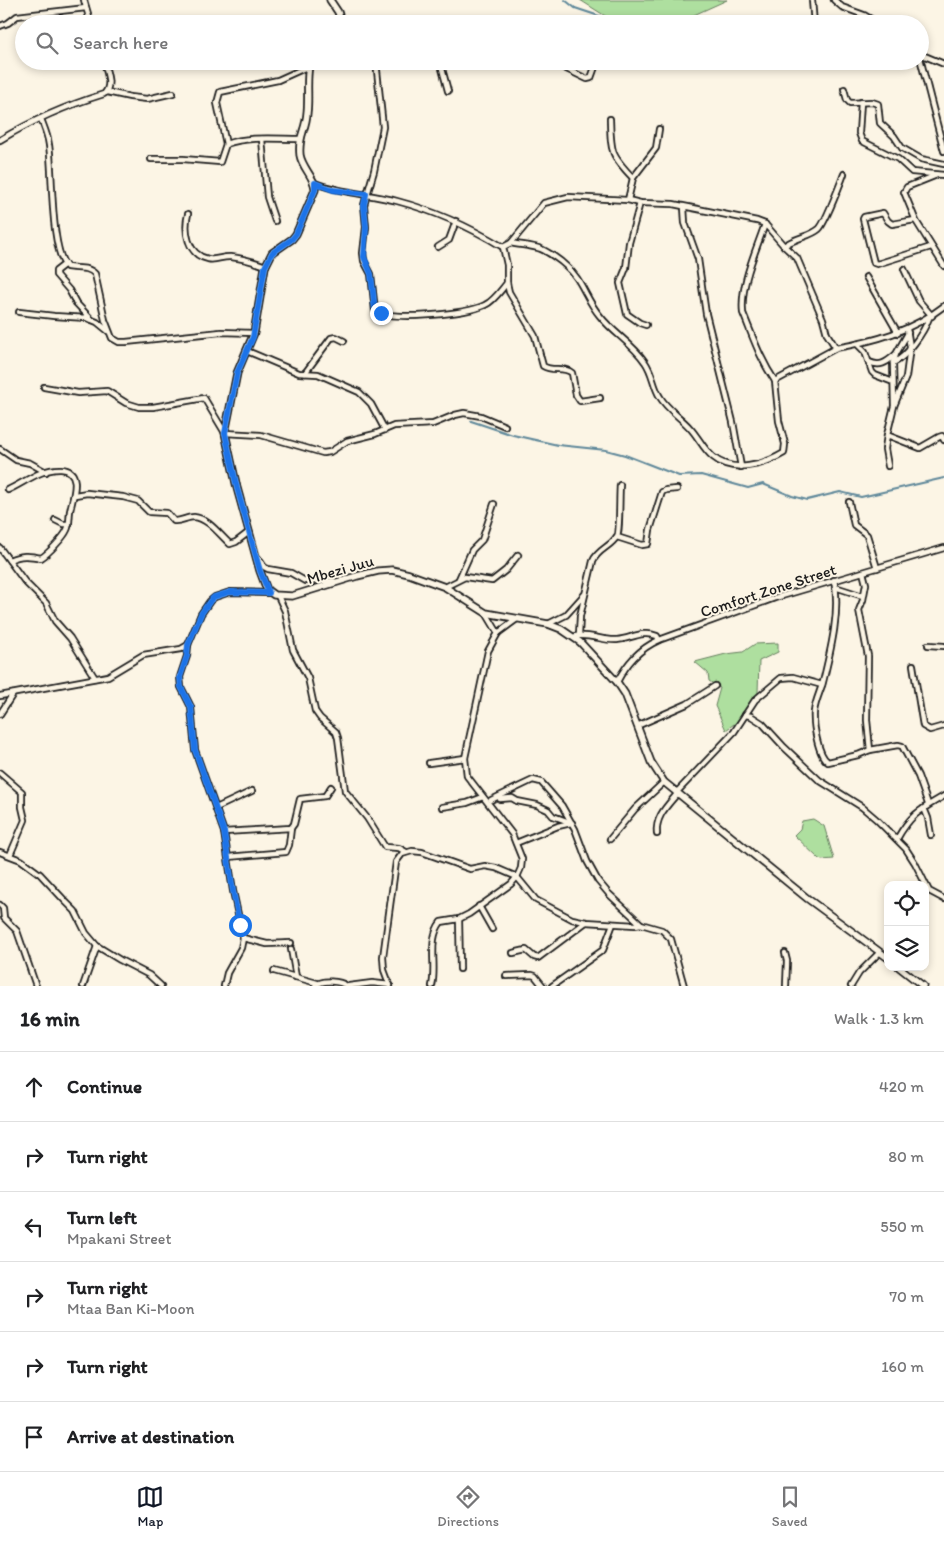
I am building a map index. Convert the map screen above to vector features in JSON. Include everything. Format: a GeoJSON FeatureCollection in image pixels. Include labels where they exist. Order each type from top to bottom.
{"type":"FeatureCollection","features":[{"type":"Feature","properties":{"kind":"street"},"geometry":{"type":"LineString","coordinates":[[84,0],[88,15]]}},
{"type":"Feature","properties":{"kind":"street"},"geometry":{"type":"LineString","coordinates":[[330,0],[339,15]]}},
{"type":"Feature","properties":{"kind":"street"},"geometry":{"type":"LineString","coordinates":[[812,0],[813,15]]}},
{"type":"Feature","properties":{"kind":"street"},"geometry":{"type":"LineString","coordinates":[[834,0],[842,7],[864,15]]}},
{"type":"Feature","properties":{"kind":"street"},"geometry":{"type":"LineString","coordinates":[[26,15],[86,8]]}},
{"type":"Feature","properties":{"kind":"street"},"geometry":{"type":"LineString","coordinates":[[0,26],[15,18]]}},
{"type":"Feature","properties":{"kind":"street"},"geometry":{"type":"LineString","coordinates":[[929,59],[944,64]]}},
{"type":"Feature","properties":{"kind":"street"},"geometry":{"type":"LineString","coordinates":[[106,70],[109,84],[107,92]]}},
{"type":"Feature","properties":{"kind":"street"},"geometry":{"type":"LineString","coordinates":[[151,159],[220,162],[226,144],[217,103],[220,92],[278,80],[300,70]]}},
{"type":"Feature","properties":{"kind":"street"},"geometry":{"type":"LineString","coordinates":[[309,70],[307,114],[300,139],[301,161],[315,183],[333,190],[366,194],[416,206],[456,221],[504,247]]}},
{"type":"Feature","properties":{"kind":"street"},"geometry":{"type":"LineString","coordinates":[[377,70],[383,127],[374,171],[364,205],[366,227],[364,257],[370,270],[374,308],[377,313],[422,315],[449,314],[472,310],[486,304],[507,283]]}},
{"type":"Feature","properties":{"kind":"street"},"geometry":{"type":"LineString","coordinates":[[442,70],[448,91]]}},
{"type":"Feature","properties":{"kind":"street"},"geometry":{"type":"LineString","coordinates":[[568,70],[587,79],[591,78],[595,70]]}},
{"type":"Feature","properties":{"kind":"street"},"geometry":{"type":"LineString","coordinates":[[924,70],[944,151]]}},
{"type":"Feature","properties":{"kind":"street"},"geometry":{"type":"LineString","coordinates":[[844,89],[848,102],[872,102],[878,104],[880,123],[894,136],[902,148],[921,159],[944,164]]}},
{"type":"Feature","properties":{"kind":"street"},"geometry":{"type":"LineString","coordinates":[[0,140],[25,125],[107,92],[130,97],[147,98],[173,94]]}},
{"type":"Feature","properties":{"kind":"street"},"geometry":{"type":"LineString","coordinates":[[861,102],[859,133],[861,140],[898,160],[912,172],[941,175]]}},
{"type":"Feature","properties":{"kind":"street"},"geometry":{"type":"LineString","coordinates":[[41,119],[49,144],[57,236],[61,256],[64,264],[72,268],[85,268],[93,271],[95,274],[109,332]]}},
{"type":"Feature","properties":{"kind":"street"},"geometry":{"type":"LineString","coordinates":[[610,119],[614,158],[633,178]]}},
{"type":"Feature","properties":{"kind":"street"},"geometry":{"type":"LineString","coordinates":[[628,200],[633,178],[654,151],[659,129]]}},
{"type":"Feature","properties":{"kind":"street"},"geometry":{"type":"LineString","coordinates":[[226,144],[234,141],[262,138],[300,139]]}},
{"type":"Feature","properties":{"kind":"street"},"geometry":{"type":"LineString","coordinates":[[262,138],[267,197],[275,222]]}},
{"type":"Feature","properties":{"kind":"street"},"geometry":{"type":"LineString","coordinates":[[784,246],[796,238],[808,235],[821,228],[844,174]]}},
{"type":"Feature","properties":{"kind":"street"},"geometry":{"type":"LineString","coordinates":[[941,175],[904,190],[904,194],[915,220],[944,266]]}},
{"type":"Feature","properties":{"kind":"street"},"geometry":{"type":"LineString","coordinates":[[225,433],[237,373],[254,333],[266,266],[272,253],[296,234],[315,190],[315,183]]}},
{"type":"Feature","properties":{"kind":"street"},"geometry":{"type":"LineString","coordinates":[[504,247],[511,243],[544,203],[568,197],[628,200],[640,203],[684,206],[757,221],[765,224],[801,266],[827,334],[836,348]]}},
{"type":"Feature","properties":{"kind":"street"},"geometry":{"type":"LineString","coordinates":[[640,203],[626,268],[620,279],[620,286],[626,314],[646,325]]}},
{"type":"Feature","properties":{"kind":"street"},"geometry":{"type":"LineString","coordinates":[[684,206],[685,223],[698,259],[706,314],[733,422],[741,467]]}},
{"type":"Feature","properties":{"kind":"street"},"geometry":{"type":"LineString","coordinates":[[915,220],[892,224],[883,213],[864,217],[874,264],[931,247]]}},
{"type":"Feature","properties":{"kind":"street"},"geometry":{"type":"LineString","coordinates":[[188,214],[187,238],[201,257],[212,260],[232,257],[266,266]]}},
{"type":"Feature","properties":{"kind":"street"},"geometry":{"type":"LineString","coordinates":[[438,246],[449,240],[456,221]]}},
{"type":"Feature","properties":{"kind":"street"},"geometry":{"type":"LineString","coordinates":[[511,243],[540,249],[575,274],[591,305],[601,318],[626,340],[644,360],[653,377],[659,396],[665,404],[694,432],[714,458],[741,467],[771,460],[785,451],[775,381],[760,357],[742,306],[748,276],[765,224]]}},
{"type":"Feature","properties":{"kind":"street"},"geometry":{"type":"LineString","coordinates":[[504,247],[509,292],[535,336],[543,366],[549,369],[568,370],[572,374],[576,395],[580,401],[600,398]]}},
{"type":"Feature","properties":{"kind":"street"},"geometry":{"type":"LineString","coordinates":[[64,264],[56,271],[56,275],[69,290],[76,303],[93,322]]}},
{"type":"Feature","properties":{"kind":"street"},"geometry":{"type":"LineString","coordinates":[[904,269],[919,301],[930,317]]}},
{"type":"Feature","properties":{"kind":"street"},"geometry":{"type":"LineString","coordinates":[[866,277],[898,333]]}},
{"type":"Feature","properties":{"kind":"street"},"geometry":{"type":"LineString","coordinates":[[775,381],[836,348],[908,331],[944,306]]}},
{"type":"Feature","properties":{"kind":"street"},"geometry":{"type":"LineString","coordinates":[[19,312],[88,318],[93,322],[97,322],[115,340],[126,342],[221,332],[254,333]]}},
{"type":"Feature","properties":{"kind":"street"},"geometry":{"type":"LineString","coordinates":[[894,363],[904,356],[924,331],[930,317]]}},
{"type":"Feature","properties":{"kind":"street"},"geometry":{"type":"LineString","coordinates":[[888,466],[885,449],[887,435],[894,406],[906,377],[910,347],[908,331]]}},
{"type":"Feature","properties":{"kind":"street"},"geometry":{"type":"LineString","coordinates":[[894,406],[894,363],[896,354],[908,331]]}},
{"type":"Feature","properties":{"kind":"street"},"geometry":{"type":"LineString","coordinates":[[305,373],[331,338],[336,337],[344,341]]}},
{"type":"Feature","properties":{"kind":"street"},"geometry":{"type":"LineString","coordinates":[[857,344],[865,352],[872,372],[893,382]]}},
{"type":"Feature","properties":{"kind":"street"},"geometry":{"type":"LineString","coordinates":[[247,351],[269,361],[305,373],[318,374],[359,392],[371,404],[384,430]]}},
{"type":"Feature","properties":{"kind":"street"},"geometry":{"type":"LineString","coordinates":[[869,362],[881,364],[888,362],[896,354]]}},
{"type":"Feature","properties":{"kind":"street"},"geometry":{"type":"LineString","coordinates":[[44,388],[83,394],[107,391],[126,403],[139,407],[153,407],[204,398],[225,433],[232,468],[255,555],[262,580],[269,593]]}},
{"type":"Feature","properties":{"kind":"street"},"geometry":{"type":"LineString","coordinates":[[893,389],[900,392]]}},
{"type":"Feature","properties":{"kind":"street"},"geometry":{"type":"LineString","coordinates":[[225,433],[261,435],[294,443],[323,453],[330,452],[346,441],[375,434],[399,425],[433,424],[464,413],[481,416],[505,426]]}},
{"type":"Feature","properties":{"kind":"street"},"geometry":{"type":"LineString","coordinates":[[887,435],[920,448],[939,436],[944,440]]}},
{"type":"Feature","properties":{"kind":"street"},"geometry":{"type":"LineString","coordinates":[[0,449],[16,460],[30,462],[46,472]]}},
{"type":"Feature","properties":{"kind":"street"},"geometry":{"type":"LineString","coordinates":[[8,490],[26,480],[60,469],[68,471],[74,481],[75,495],[66,533],[43,557],[24,555],[9,560]]}},
{"type":"Feature","properties":{"kind":"street"},"geometry":{"type":"LineString","coordinates":[[579,635],[580,616],[594,557],[617,537],[619,531],[620,485]]}},
{"type":"Feature","properties":{"kind":"street"},"geometry":{"type":"LineString","coordinates":[[617,537],[642,545],[648,544],[650,530],[662,492],[677,489]]}},
{"type":"Feature","properties":{"kind":"street"},"geometry":{"type":"LineString","coordinates":[[75,495],[87,493],[130,498],[138,501],[149,512],[167,513],[174,522],[196,518],[202,520],[230,544],[236,542],[249,532]]}},
{"type":"Feature","properties":{"kind":"street"},"geometry":{"type":"LineString","coordinates":[[849,502],[854,525],[867,534],[877,568]]}},
{"type":"Feature","properties":{"kind":"street"},"geometry":{"type":"LineString","coordinates":[[459,579],[473,548],[482,540],[494,504]]}},
{"type":"Feature","properties":{"kind":"street"},"geometry":{"type":"LineString","coordinates":[[56,520],[63,524],[69,524]]}},
{"type":"Feature","properties":{"kind":"street"},"geometry":{"type":"LineString","coordinates":[[0,548],[25,582],[46,603],[55,621],[70,638],[95,678]]}},
{"type":"Feature","properties":{"kind":"street","name":"Comfort Zone Street"},"geometry":{"type":"LineString","coordinates":[[617,682],[634,656],[659,640],[775,598],[944,548]]}},
{"type":"Feature","properties":{"kind":"street"},"geometry":{"type":"LineString","coordinates":[[255,555],[264,567],[291,573],[308,582],[340,581]]}},
{"type":"Feature","properties":{"kind":"street"},"geometry":{"type":"LineString","coordinates":[[445,587],[459,579],[474,578],[492,581],[506,570],[518,555]]}},
{"type":"Feature","properties":{"kind":"street","name":"Mbezi Juu"},"geometry":{"type":"LineString","coordinates":[[278,596],[300,594],[372,572],[392,570],[445,587],[486,613]]}},
{"type":"Feature","properties":{"kind":"street"},"geometry":{"type":"LineString","coordinates":[[863,572],[866,584],[859,610],[868,656],[870,750]]}},
{"type":"Feature","properties":{"kind":"street"},"geometry":{"type":"LineString","coordinates":[[834,580],[834,622],[822,685],[814,714],[817,740],[824,758],[828,762],[858,755],[870,750],[902,746],[918,776],[931,835]]}},
{"type":"Feature","properties":{"kind":"street"},"geometry":{"type":"LineString","coordinates":[[835,587],[863,596]]}},
{"type":"Feature","properties":{"kind":"street"},"geometry":{"type":"LineString","coordinates":[[224,986],[227,973],[241,948],[243,938],[233,891],[224,832],[195,750],[191,707],[180,682],[188,645],[201,614],[214,597],[223,593],[235,592],[269,593],[278,596],[285,611],[293,650],[308,678],[315,711],[336,732],[345,791],[367,818],[385,847],[399,848],[406,852],[422,852],[470,869],[488,866],[518,877],[536,900],[572,919],[613,924],[641,924],[662,930],[671,939],[684,986]]}},
{"type":"Feature","properties":{"kind":"street"},"geometry":{"type":"LineString","coordinates":[[548,624],[566,615],[586,592]]}},
{"type":"Feature","properties":{"kind":"street"},"geometry":{"type":"LineString","coordinates":[[486,613],[548,624],[562,629],[580,642],[626,694],[655,769],[664,782],[808,899],[884,955]]}},
{"type":"Feature","properties":{"kind":"street"},"geometry":{"type":"LineString","coordinates":[[486,613],[498,633]]}},
{"type":"Feature","properties":{"kind":"street"},"geometry":{"type":"LineString","coordinates":[[432,986],[435,967],[433,944],[436,930],[442,922],[459,919],[469,914],[511,884],[518,877],[522,864],[516,842],[508,827],[489,806],[467,776],[465,758],[483,670],[492,643],[498,633],[517,619]]}},
{"type":"Feature","properties":{"kind":"street"},"geometry":{"type":"LineString","coordinates":[[572,636],[579,635],[618,640],[632,635],[647,634],[657,636],[659,640]]}},
{"type":"Feature","properties":{"kind":"street"},"geometry":{"type":"LineString","coordinates":[[0,696],[111,675],[143,655],[181,649],[188,645]]}},
{"type":"Feature","properties":{"kind":"street"},"geometry":{"type":"LineString","coordinates":[[928,645],[944,646]]}},
{"type":"Feature","properties":{"kind":"street"},"geometry":{"type":"LineString","coordinates":[[913,664],[923,726],[930,730],[944,726]]}},
{"type":"Feature","properties":{"kind":"street"},"geometry":{"type":"LineString","coordinates":[[657,834],[657,824],[661,814],[677,793],[734,732],[755,700],[782,677],[793,677],[822,685]]}},
{"type":"Feature","properties":{"kind":"street"},"geometry":{"type":"LineString","coordinates":[[637,726],[687,704],[715,686]]}},
{"type":"Feature","properties":{"kind":"street"},"geometry":{"type":"LineString","coordinates":[[0,714],[12,694]]}},
{"type":"Feature","properties":{"kind":"street"},"geometry":{"type":"LineString","coordinates":[[745,714],[757,719],[809,772],[862,807],[897,839],[915,863],[928,891],[944,899]]}},
{"type":"Feature","properties":{"kind":"street"},"geometry":{"type":"LineString","coordinates":[[428,763],[465,758]]}},
{"type":"Feature","properties":{"kind":"street"},"geometry":{"type":"LineString","coordinates":[[0,773],[22,792],[25,820],[10,855]]}},
{"type":"Feature","properties":{"kind":"street"},"geometry":{"type":"LineString","coordinates":[[489,806],[491,800],[533,780],[541,782],[556,799],[572,823],[587,861],[598,881],[641,924]]}},
{"type":"Feature","properties":{"kind":"street"},"geometry":{"type":"LineString","coordinates":[[610,839],[635,809],[664,782]]}},
{"type":"Feature","properties":{"kind":"street"},"geometry":{"type":"LineString","coordinates":[[228,857],[286,852],[300,799],[325,796],[331,787]]}},
{"type":"Feature","properties":{"kind":"street"},"geometry":{"type":"LineString","coordinates":[[216,808],[252,791]]}},
{"type":"Feature","properties":{"kind":"street"},"geometry":{"type":"LineString","coordinates":[[897,839],[907,822],[926,806],[944,796]]}},
{"type":"Feature","properties":{"kind":"street"},"geometry":{"type":"LineString","coordinates":[[442,806],[463,804],[483,797]]}},
{"type":"Feature","properties":{"kind":"street"},"geometry":{"type":"LineString","coordinates":[[491,800],[512,798],[517,802],[537,805],[548,810],[554,816],[572,823]]}},
{"type":"Feature","properties":{"kind":"street"},"geometry":{"type":"LineString","coordinates":[[516,842],[558,826],[572,823]]}},
{"type":"Feature","properties":{"kind":"street"},"geometry":{"type":"LineString","coordinates":[[224,832],[291,828]]}},
{"type":"Feature","properties":{"kind":"street"},"geometry":{"type":"LineString","coordinates":[[0,852],[10,855],[33,868],[75,910],[86,933],[97,946],[149,974],[161,986]]}},
{"type":"Feature","properties":{"kind":"street"},"geometry":{"type":"LineString","coordinates":[[390,986],[384,970],[385,941],[396,862],[398,857],[406,852]]}},
{"type":"Feature","properties":{"kind":"street"},"geometry":{"type":"LineString","coordinates":[[0,905],[3,908],[4,918],[17,931],[36,986]]}},
{"type":"Feature","properties":{"kind":"street"},"geometry":{"type":"LineString","coordinates":[[479,906],[492,929]]}},
{"type":"Feature","properties":{"kind":"street"},"geometry":{"type":"LineString","coordinates":[[459,919],[460,969]]}},
{"type":"Feature","properties":{"kind":"street"},"geometry":{"type":"LineString","coordinates":[[513,953],[526,950],[538,958],[586,922]]}},
{"type":"Feature","properties":{"kind":"street"},"geometry":{"type":"LineString","coordinates":[[552,986],[599,954],[605,946],[613,924]]}},
{"type":"Feature","properties":{"kind":"street"},"geometry":{"type":"LineString","coordinates":[[243,938],[267,944],[291,943]]}},
{"type":"Feature","properties":{"kind":"street"},"geometry":{"type":"LineString","coordinates":[[83,986],[97,946]]}},
{"type":"Feature","properties":{"kind":"street"},"geometry":{"type":"LineString","coordinates":[[291,949],[296,977]]}},
{"type":"Feature","properties":{"kind":"street"},"geometry":{"type":"LineString","coordinates":[[851,986],[859,973],[880,952]]}},
{"type":"Feature","properties":{"kind":"street"},"geometry":{"type":"LineString","coordinates":[[784,953],[787,960],[786,986]]}},
{"type":"Feature","properties":{"kind":"street"},"geometry":{"type":"LineString","coordinates":[[274,971],[316,985],[322,982],[342,983],[348,986],[372,983],[390,986]]}},
{"type":"Feature","properties":{"kind":"street"},"geometry":{"type":"LineString","coordinates":[[904,971],[923,986]]}},
{"type":"Feature","properties":{"kind":"street"},"geometry":{"type":"LineString","coordinates":[[506,976],[532,975],[543,986]]}},
{"type":"Feature","properties":{"kind":"green space"},"geometry":{"type":"Polygon","coordinates":[[[580,0],[727,0],[694,15],[604,15],[580,0]]]}},
{"type":"Feature","properties":{"kind":"green space"},"geometry":{"type":"Polygon","coordinates":[[[778,643],[778,652],[759,661],[758,692],[738,721],[726,730],[715,706],[720,688],[709,681],[708,673],[695,662],[726,654],[743,652],[755,644],[778,643]]]}},
{"type":"Feature","properties":{"kind":"green space"},"geometry":{"type":"Polygon","coordinates":[[[813,819],[824,826],[834,859],[819,859],[794,835],[800,829],[802,821],[813,819]]]}},
{"type":"Feature","properties":{"kind":"waterway"},"geometry":{"type":"LineString","coordinates":[[565,0],[575,8],[596,15]]}},
{"type":"Feature","properties":{"kind":"waterway"},"geometry":{"type":"LineString","coordinates":[[471,421],[513,435],[558,445],[606,450],[625,455],[679,476],[701,475],[748,488],[763,484],[807,500],[840,492],[861,497],[944,478]]}},
{"type":"Feature","properties":{"kind":"route"},"geometry":{"type":"LineString","coordinates":[[240,925],[224,832],[195,750],[191,707],[181,687],[180,677],[187,656],[188,645],[201,614],[214,597],[230,592],[269,593],[260,571],[225,436],[237,373],[253,337],[265,267],[270,255],[296,234],[315,190],[315,183],[333,190],[366,194],[364,205],[366,227],[364,261],[371,274],[375,311],[381,313]]}}]}
